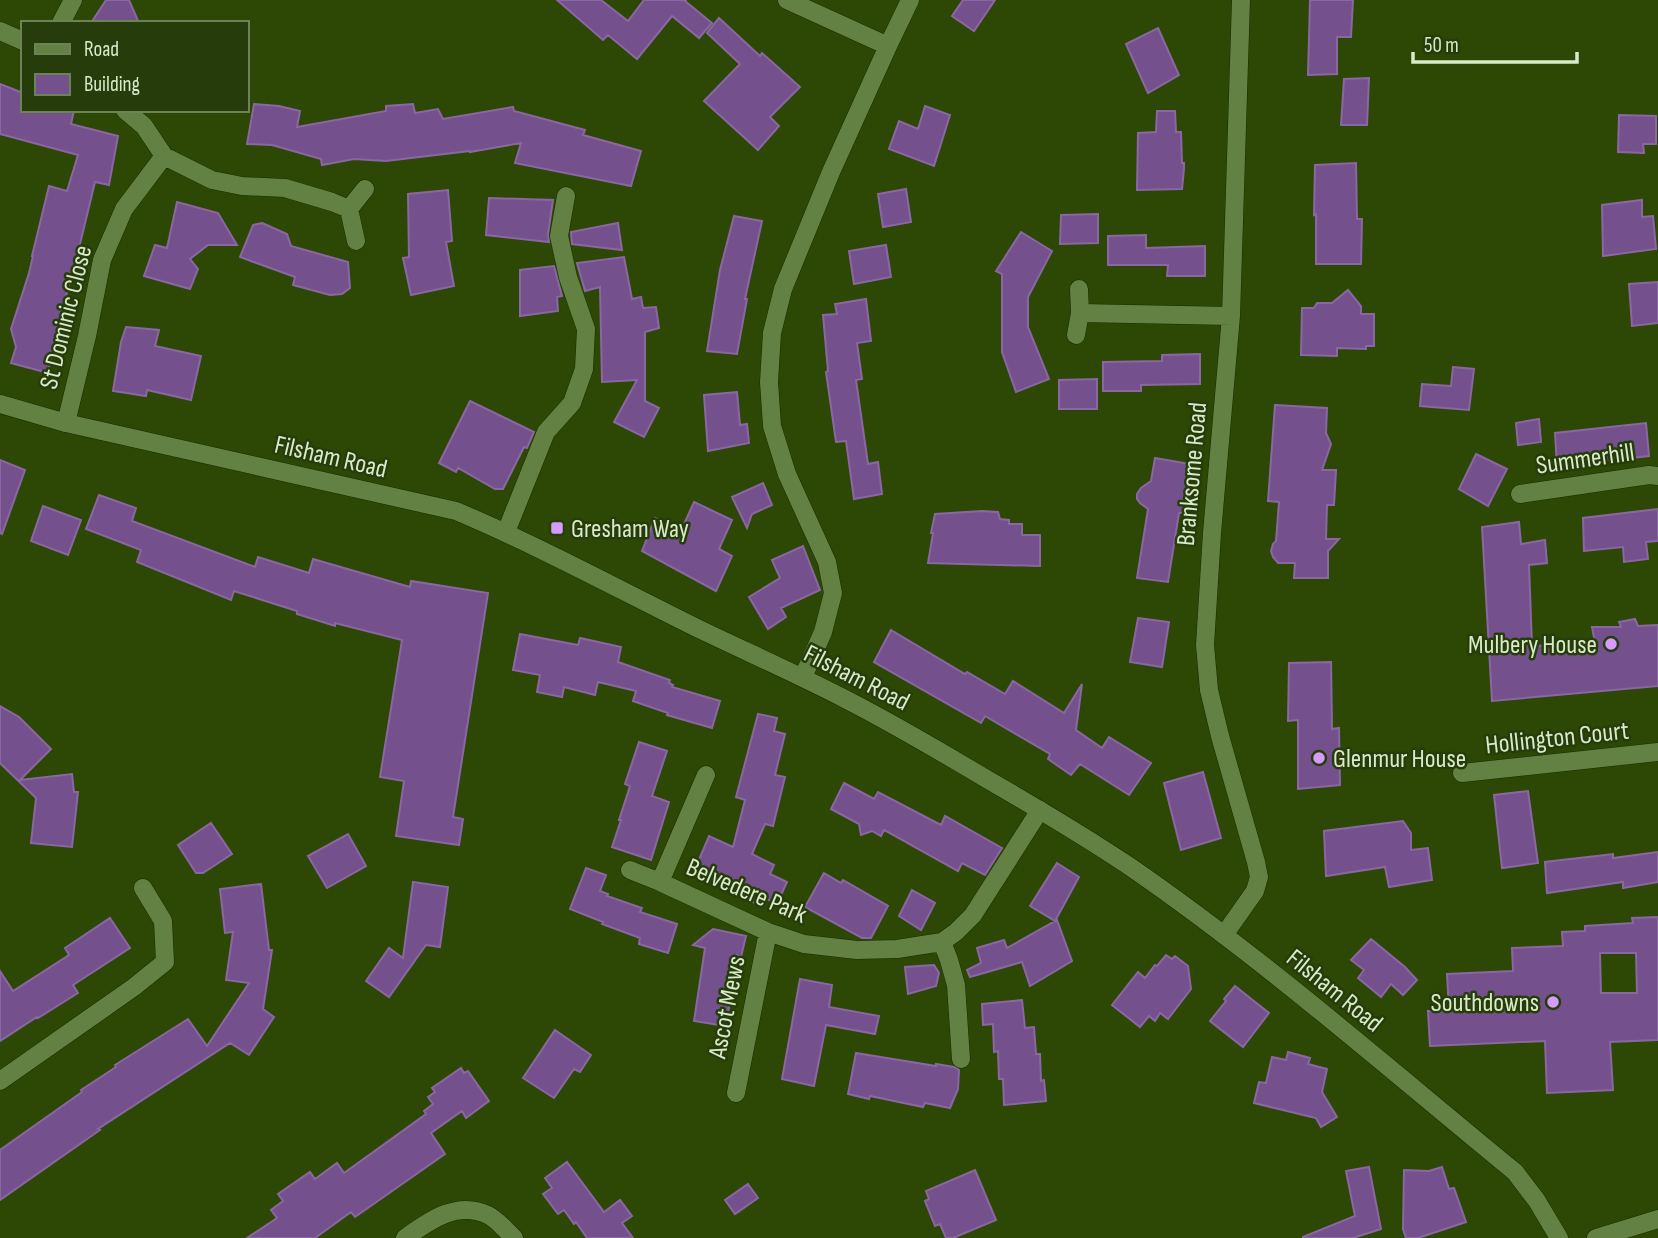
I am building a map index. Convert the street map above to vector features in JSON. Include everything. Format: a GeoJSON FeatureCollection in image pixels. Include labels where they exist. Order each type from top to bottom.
{"type":"FeatureCollection","features":[{"type":"Feature","properties":{"kind":"street"},"geometry":{"type":"LineString","coordinates":[[62,21],[73,0]]}},
{"type":"Feature","properties":{"kind":"street"},"geometry":{"type":"LineString","coordinates":[[787,0],[888,46]]}},
{"type":"Feature","properties":{"kind":"street"},"geometry":{"type":"LineString","coordinates":[[803,677],[823,632],[833,593],[827,562],[787,474],[772,426],[769,382],[772,333],[783,289],[831,172],[910,0]]}},
{"type":"Feature","properties":{"kind":"street","name":"Branksome Road"},"geometry":{"type":"LineString","coordinates":[[1224,935],[1255,891],[1259,877],[1209,690],[1205,645],[1231,316],[1241,0]]}},
{"type":"Feature","properties":{"kind":"street"},"geometry":{"type":"LineString","coordinates":[[0,31],[21,40]]}},
{"type":"Feature","properties":{"kind":"street"},"geometry":{"type":"LineString","coordinates":[[127,112],[144,126],[164,156],[212,180],[242,186],[285,188],[349,209]]}},
{"type":"Feature","properties":{"kind":"street","name":"St Dominic Close"},"geometry":{"type":"LineString","coordinates":[[66,423],[102,260],[124,209],[164,156]]}},
{"type":"Feature","properties":{"kind":"street"},"geometry":{"type":"LineString","coordinates":[[349,209],[365,189]]}},
{"type":"Feature","properties":{"kind":"street"},"geometry":{"type":"LineString","coordinates":[[506,532],[546,432],[572,403],[584,369],[586,329],[568,277],[559,236],[566,196]]}},
{"type":"Feature","properties":{"kind":"street"},"geometry":{"type":"LineString","coordinates":[[349,209],[356,241]]}},
{"type":"Feature","properties":{"kind":"street"},"geometry":{"type":"LineString","coordinates":[[1076,335],[1080,313],[1079,289]]}},
{"type":"Feature","properties":{"kind":"street"},"geometry":{"type":"LineString","coordinates":[[1080,313],[1231,316]]}},
{"type":"Feature","properties":{"kind":"street","name":"Filsham Road"},"geometry":{"type":"LineString","coordinates":[[0,404],[66,423],[456,511],[506,532],[699,629],[803,677],[914,735],[1128,865],[1224,935],[1514,1172],[1537,1201],[1559,1238]]}},
{"type":"Feature","properties":{"kind":"street","name":"Summerhill"},"geometry":{"type":"LineString","coordinates":[[1520,494],[1649,475],[1658,476]]}},
{"type":"Feature","properties":{"kind":"street","name":"Hollington Court"},"geometry":{"type":"LineString","coordinates":[[1462,773],[1658,752]]}},
{"type":"Feature","properties":{"kind":"street","name":"Belvedere Park"},"geometry":{"type":"LineString","coordinates":[[660,881],[706,775]]}},
{"type":"Feature","properties":{"kind":"street"},"geometry":{"type":"LineString","coordinates":[[961,1059],[956,985],[942,942],[973,915],[1040,810]]}},
{"type":"Feature","properties":{"kind":"street","name":"Belvedere Park"},"geometry":{"type":"LineString","coordinates":[[630,870],[660,881],[768,932],[804,944],[857,950],[897,949],[942,942]]}},
{"type":"Feature","properties":{"kind":"street"},"geometry":{"type":"LineString","coordinates":[[0,1081],[165,962],[163,921],[143,888]]}},
{"type":"Feature","properties":{"kind":"street","name":"Ascot Mews"},"geometry":{"type":"LineString","coordinates":[[736,1093],[768,932]]}},
{"type":"Feature","properties":{"kind":"street"},"geometry":{"type":"LineString","coordinates":[[405,1238],[436,1217],[453,1211],[487,1214],[513,1238]]}},
{"type":"Feature","properties":{"kind":"street"},"geometry":{"type":"LineString","coordinates":[[1596,1238],[1658,1219]]}},
{"type":"Feature","properties":{"kind":"building"},"geometry":{"type":"Polygon","coordinates":[[[106,0],[129,0],[138,21],[92,21],[106,0]]]}},
{"type":"Feature","properties":{"kind":"building"},"geometry":{"type":"Polygon","coordinates":[[[557,0],[601,0],[628,21],[644,0],[686,0],[712,23],[699,38],[672,16],[637,59],[608,35],[603,40],[557,0]]]}},
{"type":"Feature","properties":{"kind":"building"},"geometry":{"type":"Polygon","coordinates":[[[963,0],[995,0],[974,31],[952,16],[963,0]]]}},
{"type":"Feature","properties":{"kind":"building"},"geometry":{"type":"Polygon","coordinates":[[[1310,0],[1353,0],[1351,37],[1337,37],[1337,74],[1308,75],[1310,0]]]}},
{"type":"Feature","properties":{"kind":"building"},"geometry":{"type":"Polygon","coordinates":[[[719,18],[760,56],[762,53],[800,87],[770,117],[779,126],[758,150],[704,101],[740,64],[707,33],[719,18]]]}},
{"type":"Feature","properties":{"kind":"building"},"geometry":{"type":"Polygon","coordinates":[[[1158,28],[1179,75],[1148,93],[1126,44],[1158,28]]]}},
{"type":"Feature","properties":{"kind":"building"},"geometry":{"type":"Polygon","coordinates":[[[1369,78],[1367,125],[1341,125],[1344,79],[1369,78]]]}},
{"type":"Feature","properties":{"kind":"building"},"geometry":{"type":"Polygon","coordinates":[[[0,84],[21,92],[21,112],[74,112],[71,124],[118,136],[109,185],[95,182],[57,326],[48,373],[11,363],[16,347],[11,329],[29,273],[49,186],[67,191],[78,155],[0,134],[0,84]]]}},
{"type":"Feature","properties":{"kind":"building"},"geometry":{"type":"Polygon","coordinates":[[[254,104],[300,111],[297,127],[386,111],[386,106],[413,104],[415,113],[438,109],[443,119],[513,107],[514,111],[585,130],[583,135],[641,151],[631,186],[515,163],[521,143],[470,152],[386,161],[354,159],[322,165],[321,159],[272,145],[247,144],[254,104]]]}},
{"type":"Feature","properties":{"kind":"building"},"geometry":{"type":"Polygon","coordinates":[[[925,106],[950,115],[934,166],[889,149],[899,121],[918,129],[925,106]]]}},
{"type":"Feature","properties":{"kind":"building"},"geometry":{"type":"Polygon","coordinates":[[[1157,111],[1175,111],[1176,132],[1181,132],[1184,163],[1182,189],[1137,190],[1138,133],[1156,132],[1157,111]]]}},
{"type":"Feature","properties":{"kind":"building"},"geometry":{"type":"Polygon","coordinates":[[[1619,115],[1656,116],[1656,144],[1643,144],[1644,153],[1618,152],[1619,115]]]}},
{"type":"Feature","properties":{"kind":"building"},"geometry":{"type":"Polygon","coordinates":[[[1356,163],[1357,219],[1362,219],[1361,264],[1316,264],[1315,165],[1356,163]]]}},
{"type":"Feature","properties":{"kind":"building"},"geometry":{"type":"Polygon","coordinates":[[[906,189],[911,222],[883,227],[878,194],[906,189]]]}},
{"type":"Feature","properties":{"kind":"building"},"geometry":{"type":"Polygon","coordinates":[[[448,190],[452,241],[446,242],[454,286],[411,295],[403,258],[409,257],[408,194],[448,190]]]}},
{"type":"Feature","properties":{"kind":"building"},"geometry":{"type":"Polygon","coordinates":[[[489,198],[553,200],[549,242],[486,235],[489,198]]]}},
{"type":"Feature","properties":{"kind":"building"},"geometry":{"type":"Polygon","coordinates":[[[1642,200],[1642,217],[1653,216],[1656,249],[1603,256],[1602,205],[1642,200]]]}},
{"type":"Feature","properties":{"kind":"building"},"geometry":{"type":"Polygon","coordinates":[[[177,202],[218,213],[237,245],[208,245],[190,259],[198,269],[190,289],[144,276],[155,245],[167,248],[177,202]]]}},
{"type":"Feature","properties":{"kind":"building"},"geometry":{"type":"Polygon","coordinates":[[[1098,214],[1098,243],[1060,244],[1061,215],[1098,214]]]}},
{"type":"Feature","properties":{"kind":"building"},"geometry":{"type":"Polygon","coordinates":[[[734,216],[762,221],[745,299],[737,354],[707,351],[720,270],[734,216]]]}},
{"type":"Feature","properties":{"kind":"building"},"geometry":{"type":"Polygon","coordinates":[[[262,223],[287,234],[291,246],[348,262],[350,288],[342,294],[330,295],[293,285],[295,277],[240,257],[253,225],[262,223]]]}},
{"type":"Feature","properties":{"kind":"building"},"geometry":{"type":"Polygon","coordinates":[[[618,223],[622,250],[572,244],[571,232],[618,223]]]}},
{"type":"Feature","properties":{"kind":"building"},"geometry":{"type":"Polygon","coordinates":[[[1021,232],[1052,251],[1028,297],[1028,327],[1049,379],[1016,392],[1002,352],[1002,274],[996,271],[1021,232]]]}},
{"type":"Feature","properties":{"kind":"building"},"geometry":{"type":"Polygon","coordinates":[[[1146,235],[1146,248],[1205,246],[1205,276],[1167,276],[1168,265],[1108,265],[1108,236],[1146,235]]]}},
{"type":"Feature","properties":{"kind":"building"},"geometry":{"type":"Polygon","coordinates":[[[886,245],[891,277],[854,284],[849,251],[886,245]]]}},
{"type":"Feature","properties":{"kind":"building"},"geometry":{"type":"Polygon","coordinates":[[[624,257],[632,299],[641,297],[643,308],[656,307],[659,328],[645,332],[645,401],[659,408],[644,437],[614,422],[637,380],[602,382],[600,287],[585,291],[577,263],[624,257]]]}},
{"type":"Feature","properties":{"kind":"building"},"geometry":{"type":"Polygon","coordinates":[[[554,266],[562,296],[557,297],[558,311],[520,316],[520,270],[554,266]]]}},
{"type":"Feature","properties":{"kind":"building"},"geometry":{"type":"Polygon","coordinates":[[[1658,282],[1658,323],[1632,326],[1629,284],[1658,282]]]}},
{"type":"Feature","properties":{"kind":"building"},"geometry":{"type":"Polygon","coordinates":[[[1348,290],[1361,306],[1361,314],[1374,314],[1374,346],[1366,346],[1366,349],[1337,348],[1337,356],[1301,355],[1302,308],[1314,308],[1317,303],[1332,303],[1348,290]]]}},
{"type":"Feature","properties":{"kind":"building"},"geometry":{"type":"Polygon","coordinates":[[[866,299],[871,341],[857,343],[862,379],[856,380],[868,464],[878,462],[882,494],[854,499],[846,441],[836,442],[826,372],[823,315],[837,314],[835,304],[866,299]]]}},
{"type":"Feature","properties":{"kind":"building"},"geometry":{"type":"Polygon","coordinates":[[[126,327],[159,330],[155,346],[201,356],[191,400],[147,390],[146,396],[113,391],[126,327]]]}},
{"type":"Feature","properties":{"kind":"building"},"geometry":{"type":"Polygon","coordinates":[[[1200,354],[1200,384],[1141,385],[1141,391],[1103,391],[1103,362],[1162,361],[1162,355],[1200,354]]]}},
{"type":"Feature","properties":{"kind":"building"},"geometry":{"type":"Polygon","coordinates":[[[1453,367],[1474,369],[1469,410],[1420,406],[1422,384],[1451,386],[1453,367]]]}},
{"type":"Feature","properties":{"kind":"building"},"geometry":{"type":"Polygon","coordinates":[[[1097,379],[1097,409],[1059,409],[1059,380],[1097,379]]]}},
{"type":"Feature","properties":{"kind":"building"},"geometry":{"type":"Polygon","coordinates":[[[737,392],[740,425],[747,424],[749,443],[708,451],[704,395],[737,392]]]}},
{"type":"Feature","properties":{"kind":"building"},"geometry":{"type":"Polygon","coordinates":[[[470,401],[534,432],[503,489],[495,489],[458,468],[456,472],[439,463],[470,401]]]}},
{"type":"Feature","properties":{"kind":"building"},"geometry":{"type":"Polygon","coordinates":[[[1275,405],[1327,408],[1326,433],[1331,444],[1322,470],[1336,470],[1334,505],[1327,505],[1326,539],[1339,539],[1328,551],[1328,578],[1294,578],[1295,563],[1278,563],[1271,551],[1276,541],[1279,502],[1268,501],[1275,405]]]}},
{"type":"Feature","properties":{"kind":"building"},"geometry":{"type":"Polygon","coordinates":[[[1539,419],[1541,442],[1518,445],[1516,423],[1539,419]]]}},
{"type":"Feature","properties":{"kind":"building"},"geometry":{"type":"Polygon","coordinates":[[[1646,423],[1649,456],[1557,466],[1555,433],[1646,423]]]}},
{"type":"Feature","properties":{"kind":"building"},"geometry":{"type":"Polygon","coordinates":[[[1476,454],[1507,469],[1488,506],[1459,489],[1476,454]]]}},
{"type":"Feature","properties":{"kind":"building"},"geometry":{"type":"Polygon","coordinates":[[[1155,458],[1190,464],[1185,513],[1179,513],[1168,582],[1137,578],[1148,509],[1137,499],[1137,494],[1151,481],[1155,458]]]}},
{"type":"Feature","properties":{"kind":"building"},"geometry":{"type":"Polygon","coordinates":[[[0,460],[25,470],[2,534],[0,533],[0,460]]]}},
{"type":"Feature","properties":{"kind":"building"},"geometry":{"type":"Polygon","coordinates":[[[763,483],[772,505],[752,514],[747,528],[732,497],[763,483]]]}},
{"type":"Feature","properties":{"kind":"building"},"geometry":{"type":"Polygon","coordinates":[[[99,495],[136,508],[132,521],[255,567],[258,557],[309,573],[313,559],[410,587],[411,581],[488,593],[453,817],[463,819],[459,845],[396,836],[404,781],[380,777],[402,640],[335,623],[335,626],[234,591],[231,600],[137,562],[141,550],[86,529],[99,495]]]}},
{"type":"Feature","properties":{"kind":"building"},"geometry":{"type":"Polygon","coordinates":[[[694,502],[732,520],[719,549],[732,556],[716,591],[642,551],[655,518],[681,531],[694,502]]]}},
{"type":"Feature","properties":{"kind":"building"},"geometry":{"type":"Polygon","coordinates":[[[43,506],[81,520],[68,555],[31,541],[43,506]]]}},
{"type":"Feature","properties":{"kind":"building"},"geometry":{"type":"Polygon","coordinates":[[[1658,509],[1658,541],[1646,542],[1648,559],[1624,562],[1623,547],[1584,551],[1583,518],[1658,509]]]}},
{"type":"Feature","properties":{"kind":"building"},"geometry":{"type":"Polygon","coordinates":[[[998,512],[1000,519],[1009,520],[1009,524],[1022,524],[1022,535],[1040,535],[1040,566],[928,563],[935,514],[998,512]]]}},
{"type":"Feature","properties":{"kind":"building","name":"Mulbery House"},"geometry":{"type":"Polygon","coordinates":[[[1519,522],[1521,544],[1545,540],[1547,563],[1529,565],[1532,646],[1595,643],[1592,627],[1621,627],[1619,622],[1635,619],[1638,626],[1658,625],[1658,686],[1492,701],[1482,527],[1519,522]]]}},
{"type":"Feature","properties":{"kind":"building"},"geometry":{"type":"Polygon","coordinates":[[[803,546],[820,590],[781,608],[786,617],[768,629],[749,597],[780,578],[772,560],[803,546]]]}},
{"type":"Feature","properties":{"kind":"building"},"geometry":{"type":"Polygon","coordinates":[[[1138,618],[1169,622],[1162,667],[1130,662],[1138,618]]]}},
{"type":"Feature","properties":{"kind":"building"},"geometry":{"type":"Polygon","coordinates":[[[891,630],[965,674],[967,672],[1005,694],[1013,681],[1064,713],[1082,684],[1076,730],[1102,748],[1109,737],[1151,763],[1129,795],[1080,764],[1071,775],[1048,759],[1050,754],[985,716],[981,723],[874,662],[891,630]]]}},
{"type":"Feature","properties":{"kind":"building"},"geometry":{"type":"Polygon","coordinates":[[[520,634],[578,645],[580,638],[621,647],[618,662],[670,680],[672,687],[720,701],[712,728],[667,715],[668,713],[633,701],[636,691],[598,682],[595,695],[564,687],[562,697],[537,692],[540,675],[513,670],[520,634]]]}},
{"type":"Feature","properties":{"kind":"building"},"geometry":{"type":"Polygon","coordinates":[[[1331,662],[1332,729],[1339,728],[1340,785],[1298,789],[1298,720],[1288,721],[1289,663],[1331,662]]]}},
{"type":"Feature","properties":{"kind":"building"},"geometry":{"type":"Polygon","coordinates":[[[0,706],[19,717],[51,749],[20,780],[72,774],[74,792],[78,792],[72,847],[31,843],[36,798],[0,763],[0,706]]]}},
{"type":"Feature","properties":{"kind":"building"},"geometry":{"type":"Polygon","coordinates":[[[758,714],[777,718],[774,731],[785,734],[775,775],[785,777],[773,826],[765,824],[752,854],[774,865],[770,874],[787,882],[777,904],[761,896],[757,904],[735,894],[738,888],[695,869],[709,836],[733,847],[745,800],[736,797],[758,714]]]}},
{"type":"Feature","properties":{"kind":"building"},"geometry":{"type":"Polygon","coordinates":[[[639,742],[667,751],[652,796],[669,802],[651,860],[612,847],[630,786],[625,784],[639,742]]]}},
{"type":"Feature","properties":{"kind":"building"},"geometry":{"type":"Polygon","coordinates":[[[1203,772],[1221,838],[1181,850],[1164,783],[1203,772]]]}},
{"type":"Feature","properties":{"kind":"building"},"geometry":{"type":"Polygon","coordinates":[[[844,783],[874,799],[878,792],[941,825],[945,816],[1002,848],[985,875],[962,863],[958,871],[884,830],[881,836],[872,831],[861,835],[859,824],[831,809],[844,783]]]}},
{"type":"Feature","properties":{"kind":"building"},"geometry":{"type":"Polygon","coordinates":[[[1528,791],[1538,863],[1502,868],[1494,795],[1528,791]]]}},
{"type":"Feature","properties":{"kind":"building"},"geometry":{"type":"Polygon","coordinates":[[[1403,821],[1411,833],[1411,850],[1428,848],[1432,880],[1389,887],[1385,867],[1326,876],[1324,831],[1403,821]]]}},
{"type":"Feature","properties":{"kind":"building"},"geometry":{"type":"Polygon","coordinates":[[[211,823],[232,854],[203,873],[196,873],[178,845],[211,823]]]}},
{"type":"Feature","properties":{"kind":"building"},"geometry":{"type":"Polygon","coordinates":[[[348,834],[366,866],[327,888],[308,856],[348,834]]]}},
{"type":"Feature","properties":{"kind":"building"},"geometry":{"type":"Polygon","coordinates":[[[1658,852],[1658,882],[1623,888],[1623,882],[1547,893],[1545,862],[1658,852]]]}},
{"type":"Feature","properties":{"kind":"building"},"geometry":{"type":"Polygon","coordinates":[[[1057,863],[1079,877],[1055,921],[1030,906],[1057,863]]]}},
{"type":"Feature","properties":{"kind":"building"},"geometry":{"type":"Polygon","coordinates":[[[586,868],[606,875],[600,891],[608,894],[607,896],[642,908],[640,912],[677,924],[668,953],[639,944],[640,938],[570,909],[586,868]]]}},
{"type":"Feature","properties":{"kind":"building"},"geometry":{"type":"Polygon","coordinates":[[[824,873],[841,883],[843,880],[888,906],[871,938],[862,938],[805,907],[824,873]]]}},
{"type":"Feature","properties":{"kind":"building"},"geometry":{"type":"Polygon","coordinates":[[[413,882],[448,887],[440,947],[426,945],[389,997],[366,981],[389,948],[403,958],[413,882]]]}},
{"type":"Feature","properties":{"kind":"building"},"geometry":{"type":"Polygon","coordinates":[[[261,884],[269,950],[272,950],[263,1009],[274,1017],[249,1055],[230,1043],[98,1129],[100,1130],[0,1200],[0,1150],[116,1067],[115,1065],[188,1019],[207,1046],[249,983],[226,980],[233,932],[225,933],[220,889],[261,884]]]}},
{"type":"Feature","properties":{"kind":"building"},"geometry":{"type":"Polygon","coordinates":[[[912,890],[935,903],[921,930],[899,916],[912,890]]]}},
{"type":"Feature","properties":{"kind":"building","name":"Southdowns"},"geometry":{"type":"Polygon","coordinates":[[[1658,917],[1658,1040],[1610,1042],[1613,1090],[1547,1093],[1545,1041],[1430,1046],[1428,1011],[1449,1011],[1447,974],[1513,971],[1512,948],[1563,946],[1562,932],[1585,931],[1585,926],[1633,923],[1632,918],[1658,917]],[[1600,953],[1601,993],[1637,993],[1636,953],[1600,953]]]}},
{"type":"Feature","properties":{"kind":"building"},"geometry":{"type":"Polygon","coordinates":[[[110,918],[130,948],[73,985],[78,993],[0,1041],[0,971],[13,991],[69,955],[65,948],[110,918]]]}},
{"type":"Feature","properties":{"kind":"building"},"geometry":{"type":"Polygon","coordinates":[[[1057,920],[1072,961],[1030,986],[1022,962],[970,977],[967,970],[981,963],[977,948],[1004,940],[1007,948],[1057,920]]]}},
{"type":"Feature","properties":{"kind":"building"},"geometry":{"type":"Polygon","coordinates":[[[713,929],[746,936],[741,957],[737,955],[726,1026],[694,1021],[705,948],[693,945],[713,929]]]}},
{"type":"Feature","properties":{"kind":"building"},"geometry":{"type":"Polygon","coordinates":[[[1371,939],[1417,980],[1403,995],[1391,984],[1381,997],[1358,978],[1364,970],[1351,960],[1371,939]]]}},
{"type":"Feature","properties":{"kind":"building"},"geometry":{"type":"Polygon","coordinates":[[[1166,955],[1172,959],[1175,956],[1188,966],[1191,989],[1168,1019],[1160,1013],[1155,1021],[1149,1016],[1140,1027],[1112,1005],[1138,972],[1145,978],[1166,955]]]}},
{"type":"Feature","properties":{"kind":"building"},"geometry":{"type":"Polygon","coordinates":[[[934,965],[939,973],[936,986],[908,994],[905,967],[934,965]]]}},
{"type":"Feature","properties":{"kind":"building"},"geometry":{"type":"Polygon","coordinates":[[[800,979],[832,985],[829,1007],[879,1016],[875,1034],[826,1025],[814,1086],[782,1079],[800,979]]]}},
{"type":"Feature","properties":{"kind":"building"},"geometry":{"type":"Polygon","coordinates":[[[1235,986],[1269,1013],[1243,1047],[1210,1021],[1235,986]]]}},
{"type":"Feature","properties":{"kind":"building"},"geometry":{"type":"Polygon","coordinates":[[[1022,1000],[1025,1028],[1034,1027],[1036,1054],[1040,1054],[1041,1081],[1044,1080],[1046,1101],[1004,1105],[998,1051],[994,1052],[993,1024],[983,1025],[982,1004],[1022,1000]]]}},
{"type":"Feature","properties":{"kind":"building"},"geometry":{"type":"Polygon","coordinates":[[[555,1030],[591,1055],[580,1072],[574,1069],[554,1098],[523,1078],[555,1030]]]}},
{"type":"Feature","properties":{"kind":"building"},"geometry":{"type":"Polygon","coordinates":[[[1288,1052],[1310,1058],[1308,1064],[1327,1069],[1322,1092],[1337,1117],[1321,1127],[1316,1118],[1254,1103],[1259,1082],[1266,1083],[1272,1057],[1286,1060],[1288,1052]]]}},
{"type":"Feature","properties":{"kind":"building"},"geometry":{"type":"Polygon","coordinates":[[[856,1053],[954,1067],[959,1070],[958,1089],[950,1108],[925,1103],[923,1107],[848,1094],[856,1053]]]}},
{"type":"Feature","properties":{"kind":"building"},"geometry":{"type":"Polygon","coordinates":[[[461,1068],[464,1073],[468,1071],[489,1101],[466,1118],[462,1111],[431,1133],[445,1154],[355,1217],[351,1212],[315,1238],[247,1238],[277,1218],[271,1210],[283,1201],[278,1194],[310,1172],[315,1179],[337,1163],[344,1173],[426,1114],[424,1111],[433,1104],[428,1097],[435,1092],[432,1088],[461,1068]]]}},
{"type":"Feature","properties":{"kind":"building"},"geometry":{"type":"Polygon","coordinates":[[[567,1162],[604,1212],[620,1200],[632,1216],[622,1223],[633,1238],[587,1238],[564,1210],[558,1214],[543,1194],[552,1188],[545,1178],[567,1162]]]}},
{"type":"Feature","properties":{"kind":"building"},"geometry":{"type":"Polygon","coordinates":[[[1369,1167],[1381,1229],[1353,1238],[1303,1238],[1355,1216],[1346,1171],[1369,1167]]]}},
{"type":"Feature","properties":{"kind":"building"},"geometry":{"type":"Polygon","coordinates":[[[1442,1167],[1449,1189],[1454,1188],[1466,1222],[1418,1238],[1406,1238],[1403,1229],[1404,1170],[1429,1171],[1442,1167]]]}},
{"type":"Feature","properties":{"kind":"building"},"geometry":{"type":"Polygon","coordinates":[[[975,1170],[996,1220],[953,1238],[946,1238],[940,1224],[935,1226],[925,1201],[929,1199],[926,1191],[975,1170]]]}},
{"type":"Feature","properties":{"kind":"building"},"geometry":{"type":"Polygon","coordinates":[[[748,1184],[758,1198],[735,1214],[725,1200],[748,1184]]]}},
{"type":"Feature","properties":{"kind":"place","name":"Gresham Way"},"geometry":{"type":"Point","coordinates":[557,528]}},
{"type":"Feature","properties":{"kind":"place","name":"Mulbery House"},"geometry":{"type":"Point","coordinates":[1611,644]}},
{"type":"Feature","properties":{"kind":"place","name":"Glenmur House"},"geometry":{"type":"Point","coordinates":[1319,758]}},
{"type":"Feature","properties":{"kind":"place","name":"Southdowns"},"geometry":{"type":"Point","coordinates":[1553,1002]}}]}
